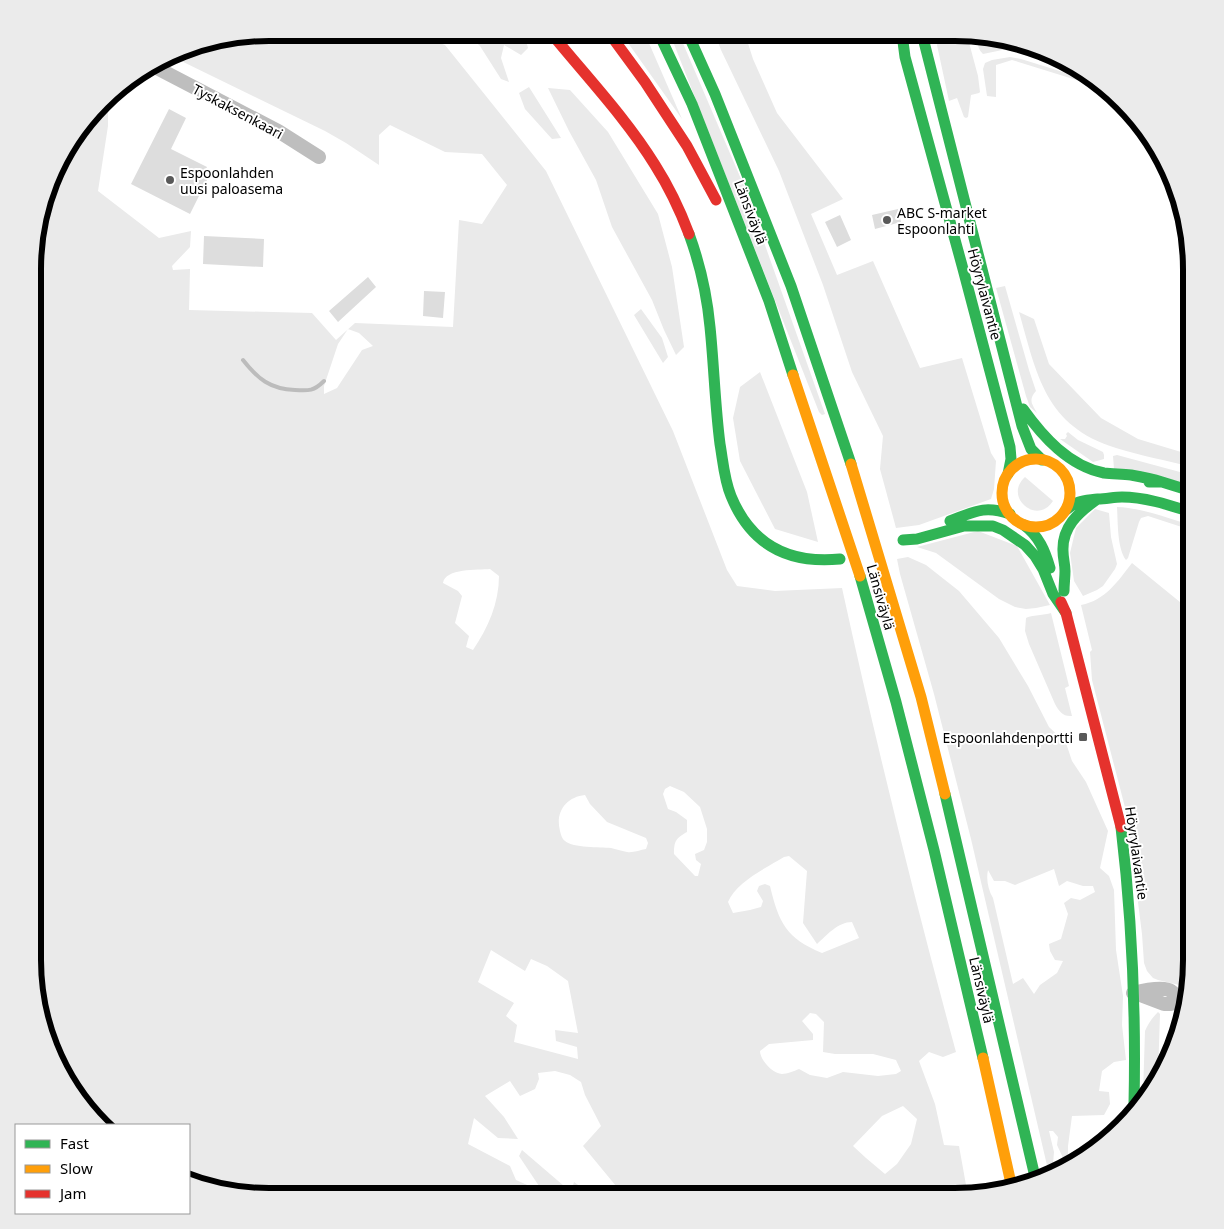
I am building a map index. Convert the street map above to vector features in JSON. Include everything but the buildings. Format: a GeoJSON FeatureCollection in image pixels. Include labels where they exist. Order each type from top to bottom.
{"type":"FeatureCollection","features":[{"type":"Feature","properties":{"kind":"main road"},"geometry":{"type":"LineString","coordinates":[[558,41],[634,135],[656,166],[682,214],[704,281],[708,308],[717,423],[725,474],[731,496],[739,512],[757,535],[780,551],[806,560],[840,558]]}},
{"type":"Feature","properties":{"kind":"main road"},"geometry":{"type":"LineString","coordinates":[[614,41],[645,82],[687,146],[769,301]]}},
{"type":"Feature","properties":{"kind":"main road","name":"Länsiväylä"},"geometry":{"type":"LineString","coordinates":[[662,41],[692,104],[769,301],[846,534],[896,702],[936,860],[1010,1181]]}},
{"type":"Feature","properties":{"kind":"main road","name":"Länsiväylä"},"geometry":{"type":"LineString","coordinates":[[691,41],[715,94],[791,286],[844,437],[881,558],[920,697],[957,842],[1034,1173]]}},
{"type":"Feature","properties":{"kind":"main road","name":"Höyrylaivantie"},"geometry":{"type":"LineString","coordinates":[[903,41],[905,57],[1010,447],[1012,459],[1008,474]]}},
{"type":"Feature","properties":{"kind":"main road","name":"Höyrylaivantie"},"geometry":{"type":"LineString","coordinates":[[924,41],[1022,426],[1030,449],[1042,460]]}},
{"type":"Feature","properties":{"kind":"main road","name":"Höyrylaivantie"},"geometry":{"type":"LineString","coordinates":[[1013,394],[1043,436],[1061,452],[1078,463],[1102,472],[1143,476],[1162,482]]}},
{"type":"Feature","properties":{"kind":"main road"},"geometry":{"type":"LineString","coordinates":[[1064,512],[1070,500],[1070,491],[1068,481],[1057,466],[1042,460],[1032,460],[1023,462],[1008,474],[1002,495],[1005,505],[1016,520],[1032,527],[1040,527],[1056,521],[1073,504],[1096,500],[1123,497],[1165,504],[1183,510]]}},
{"type":"Feature","properties":{"kind":"main road"},"geometry":{"type":"LineString","coordinates":[[1063,472],[1076,479]]}},
{"type":"Feature","properties":{"kind":"main road"},"geometry":{"type":"LineString","coordinates":[[1090,481],[1162,482],[1183,489]]}},
{"type":"Feature","properties":{"kind":"main road"},"geometry":{"type":"LineString","coordinates":[[1064,591],[1064,538],[1074,518],[1096,500]]}},
{"type":"Feature","properties":{"kind":"main road"},"geometry":{"type":"LineString","coordinates":[[1010,514],[1001,510],[984,508],[898,541],[917,539],[964,526],[993,526],[1003,530],[1025,545],[1035,556],[1044,568],[1053,594],[1066,613]]}},
{"type":"Feature","properties":{"kind":"main road","name":"Höyrylaivantie"},"geometry":{"type":"LineString","coordinates":[[1064,512],[1056,531],[1056,553],[1064,591],[1066,613]]}},
{"type":"Feature","properties":{"kind":"main road","name":"Höyrylaivantie"},"geometry":{"type":"LineString","coordinates":[[1024,525],[1032,530],[1047,555],[1066,613],[1121,826],[1130,912],[1135,1059],[1134,1100]]}},
{"type":"Feature","properties":{"kind":"street","name":"Tyskaksenkaari"},"geometry":{"type":"LineString","coordinates":[[160,70],[278,131],[319,157]]}},
{"type":"Feature","properties":{"kind":"street"},"geometry":{"type":"LineString","coordinates":[[1133,992],[1165,988],[1179,999]]}},
{"type":"Feature","properties":{"kind":"shaded area"},"geometry":{"type":"Polygon","coordinates":[[[270,41],[434,41],[445,45],[546,171],[673,431],[727,570],[737,586],[775,591],[842,588],[896,820],[956,1052],[943,1057],[929,1052],[919,1061],[935,1104],[944,1145],[959,1146],[966,1187],[572,1188],[574,1182],[581,1187],[616,1186],[583,1146],[601,1126],[585,1095],[581,1082],[570,1075],[555,1071],[538,1073],[539,1079],[535,1089],[520,1096],[510,1081],[485,1096],[504,1117],[518,1139],[498,1138],[474,1118],[468,1144],[510,1166],[516,1180],[534,1188],[270,1188],[240,1186],[190,1173],[190,1124],[111,1124],[88,1098],[72,1074],[53,1033],[49,1019],[43,989],[41,959],[41,270],[43,240],[49,210],[53,196],[72,155],[88,131],[108,108],[108,126],[98,191],[159,238],[191,231],[190,247],[172,266],[173,270],[190,269],[189,310],[312,313],[336,340],[348,330],[338,344],[324,386],[324,394],[337,388],[362,350],[373,346],[359,333],[348,329],[355,323],[453,327],[459,220],[482,224],[507,185],[482,154],[445,152],[390,125],[379,135],[379,165],[325,131],[179,60],[210,49],[240,43],[270,41]],[[490,569],[456,572],[445,578],[443,583],[458,591],[462,596],[455,623],[469,636],[466,647],[473,650],[492,615],[497,596],[499,576],[490,569]],[[670,786],[665,789],[663,794],[668,809],[687,820],[687,832],[676,840],[674,854],[695,876],[698,876],[701,864],[696,860],[695,854],[704,850],[707,842],[707,829],[700,807],[684,792],[670,786]],[[585,795],[578,796],[567,802],[559,818],[560,831],[565,841],[580,846],[611,848],[627,852],[646,849],[648,843],[646,838],[607,822],[590,804],[585,795]],[[789,856],[752,876],[738,888],[728,902],[733,913],[761,907],[763,901],[757,891],[759,886],[765,884],[770,886],[777,910],[786,928],[792,935],[810,947],[822,953],[859,938],[852,922],[842,924],[817,944],[803,923],[807,871],[789,856]],[[491,950],[478,982],[514,1003],[506,1016],[517,1025],[514,1042],[578,1059],[577,1047],[556,1041],[555,1030],[578,1033],[568,981],[547,966],[531,959],[525,971],[491,950]],[[810,1013],[802,1021],[813,1034],[813,1040],[769,1044],[760,1051],[762,1058],[775,1072],[782,1074],[799,1069],[810,1075],[827,1078],[843,1072],[878,1076],[896,1074],[901,1071],[896,1060],[873,1054],[835,1054],[823,1052],[824,1022],[816,1014],[810,1013]],[[903,1106],[882,1116],[853,1146],[885,1174],[897,1164],[911,1144],[917,1119],[903,1106]]]}},
{"type":"Feature","properties":{"kind":"shaded area"},"geometry":{"type":"Polygon","coordinates":[[[475,41],[526,41],[528,48],[521,55],[504,45],[501,58],[509,82],[501,79],[480,46],[475,41]]]}},
{"type":"Feature","properties":{"kind":"shaded area"},"geometry":{"type":"Polygon","coordinates":[[[627,41],[648,41],[682,119],[627,41]]]}},
{"type":"Feature","properties":{"kind":"shaded area"},"geometry":{"type":"Polygon","coordinates":[[[673,41],[682,41],[744,186],[825,414],[822,415],[819,412],[673,41]]]}},
{"type":"Feature","properties":{"kind":"shaded area"},"geometry":{"type":"Polygon","coordinates":[[[718,41],[747,41],[753,59],[777,113],[843,199],[811,214],[837,275],[873,261],[920,368],[962,358],[991,453],[996,461],[994,489],[991,499],[919,525],[896,528],[880,469],[883,436],[852,372],[823,285],[779,171],[718,41]]]}},
{"type":"Feature","properties":{"kind":"shaded area"},"geometry":{"type":"Polygon","coordinates":[[[938,41],[969,42],[978,76],[980,92],[971,95],[968,117],[966,118],[957,98],[949,101],[937,45],[938,41]]]}},
{"type":"Feature","properties":{"kind":"shaded area"},"geometry":{"type":"Polygon","coordinates":[[[978,43],[1014,49],[983,54],[978,43]]]}},
{"type":"Feature","properties":{"kind":"shaded area"},"geometry":{"type":"Polygon","coordinates":[[[1010,57],[1021,59],[1074,76],[1085,83],[1012,60],[996,65],[996,97],[987,96],[983,69],[985,63],[1010,57]]]}},
{"type":"Feature","properties":{"kind":"shaded area"},"geometry":{"type":"Polygon","coordinates":[[[529,87],[561,138],[552,139],[525,109],[519,93],[529,87]]]}},
{"type":"Feature","properties":{"kind":"shaded area"},"geometry":{"type":"Polygon","coordinates":[[[548,88],[570,90],[608,132],[658,214],[672,267],[684,347],[676,355],[652,300],[612,227],[596,180],[548,88]]]}},
{"type":"Feature","properties":{"kind":"shaded area"},"geometry":{"type":"Polygon","coordinates":[[[1005,286],[1036,391],[1031,400],[1037,413],[1030,407],[1026,396],[996,288],[1005,286]]]}},
{"type":"Feature","properties":{"kind":"shaded area"},"geometry":{"type":"Polygon","coordinates":[[[641,309],[662,338],[668,357],[663,363],[634,315],[641,309]]]}},
{"type":"Feature","properties":{"kind":"shaded area"},"geometry":{"type":"Polygon","coordinates":[[[1019,312],[1034,319],[1049,364],[1101,418],[1138,439],[1183,453],[1183,465],[1116,448],[1092,438],[1073,426],[1059,412],[1048,395],[1032,357],[1019,312]]]}},
{"type":"Feature","properties":{"kind":"shaded area"},"geometry":{"type":"Polygon","coordinates":[[[760,372],[807,492],[818,542],[775,529],[740,461],[733,418],[740,387],[760,372]]]}},
{"type":"Feature","properties":{"kind":"shaded area"},"geometry":{"type":"Polygon","coordinates":[[[1068,432],[1078,440],[1103,452],[1104,459],[1093,462],[1060,439],[1065,439],[1068,432]]]}},
{"type":"Feature","properties":{"kind":"shaded area"},"geometry":{"type":"Polygon","coordinates":[[[1117,455],[1183,473],[1183,484],[1114,469],[1113,456],[1117,455]]]}},
{"type":"Feature","properties":{"kind":"shaded area"},"geometry":{"type":"Polygon","coordinates":[[[1025,477],[1053,501],[1046,508],[1039,511],[1031,510],[1020,500],[1018,493],[1019,485],[1025,477]]]}},
{"type":"Feature","properties":{"kind":"shaded area"},"geometry":{"type":"Polygon","coordinates":[[[1117,507],[1136,509],[1183,522],[1183,527],[1148,516],[1141,518],[1126,560],[1119,542],[1117,507]]]}},
{"type":"Feature","properties":{"kind":"shaded area"},"geometry":{"type":"Polygon","coordinates":[[[1095,509],[1109,513],[1111,537],[1117,564],[1103,586],[1083,596],[1074,581],[1070,553],[1076,528],[1095,509]]]}},
{"type":"Feature","properties":{"kind":"shaded area"},"geometry":{"type":"Polygon","coordinates":[[[978,531],[1017,546],[1050,605],[1026,609],[1015,607],[999,599],[936,553],[917,547],[978,531]]]}},
{"type":"Feature","properties":{"kind":"shaded area"},"geometry":{"type":"Polygon","coordinates":[[[908,557],[926,565],[959,591],[999,638],[1028,686],[1049,727],[1066,743],[1072,761],[1086,782],[1108,831],[1100,868],[1109,876],[1114,890],[1116,950],[1123,996],[1122,1025],[1126,1060],[1114,1062],[1102,1071],[1099,1091],[1109,1092],[1110,1104],[1104,1115],[1072,1116],[1068,1158],[1064,1160],[1057,1145],[1058,1137],[1053,1131],[1049,1131],[1054,1152],[1053,1165],[1047,1167],[971,839],[934,694],[897,559],[908,557]],[[1054,869],[1015,885],[1005,881],[994,881],[988,870],[988,884],[1013,984],[1023,978],[1034,994],[1040,985],[1057,973],[1063,961],[1055,960],[1050,951],[1049,944],[1061,939],[1068,914],[1064,903],[1071,898],[1080,900],[1095,892],[1093,886],[1083,886],[1067,881],[1059,886],[1054,869]]]}},
{"type":"Feature","properties":{"kind":"shaded area"},"geometry":{"type":"Polygon","coordinates":[[[1132,563],[1183,604],[1183,959],[1181,985],[1153,978],[1147,971],[1144,963],[1127,815],[1092,680],[1090,652],[1092,650],[1081,605],[1090,603],[1104,595],[1132,563]]]}},
{"type":"Feature","properties":{"kind":"shaded area"},"geometry":{"type":"Polygon","coordinates":[[[1051,613],[1069,686],[1065,688],[1072,716],[1064,714],[1055,704],[1025,631],[1026,618],[1051,613]]]}},
{"type":"Feature","properties":{"kind":"shaded area"},"geometry":{"type":"Polygon","coordinates":[[[1158,1012],[1160,1014],[1158,1061],[1143,1087],[1145,1031],[1150,1021],[1158,1012]]]}},
{"type":"Feature","properties":{"kind":"shaded area"},"geometry":{"type":"Polygon","coordinates":[[[522,1150],[566,1188],[540,1188],[519,1156],[522,1150]]]}},
{"type":"Feature","properties":{"kind":"waterway"},"geometry":{"type":"LineString","coordinates":[[243,360],[259,378],[278,388],[308,390],[314,389],[324,381]]}},
{"type":"Feature","properties":{"kind":"traffic: fast"},"geometry":{"type":"LineString","coordinates":[[662,41],[692,104],[769,301],[793,375]]}},
{"type":"Feature","properties":{"kind":"traffic: fast"},"geometry":{"type":"LineString","coordinates":[[691,41],[715,94],[791,286],[851,464]]}},
{"type":"Feature","properties":{"kind":"traffic: fast"},"geometry":{"type":"LineString","coordinates":[[903,41],[905,57],[1010,447],[1011,459],[1008,474]]}},
{"type":"Feature","properties":{"kind":"traffic: fast"},"geometry":{"type":"LineString","coordinates":[[924,41],[1022,426],[1031,449],[1042,460]]}},
{"type":"Feature","properties":{"kind":"traffic: fast"},"geometry":{"type":"LineString","coordinates":[[689,234],[700,268],[707,303],[720,444],[725,477],[731,496],[739,513],[749,527],[774,548],[804,558],[821,560],[840,559]]}},
{"type":"Feature","properties":{"kind":"traffic: fast"},"geometry":{"type":"LineString","coordinates":[[1023,409],[1048,440],[1079,464],[1104,473],[1131,475],[1162,482]]}},
{"type":"Feature","properties":{"kind":"traffic: fast"},"geometry":{"type":"LineString","coordinates":[[1149,482],[1162,482],[1183,489]]}},
{"type":"Feature","properties":{"kind":"traffic: fast"},"geometry":{"type":"LineString","coordinates":[[1066,510],[1074,504],[1081,502],[1122,497],[1148,500],[1183,509]]}},
{"type":"Feature","properties":{"kind":"traffic: fast"},"geometry":{"type":"LineString","coordinates":[[1064,591],[1063,542],[1065,535],[1072,521],[1096,500]]}},
{"type":"Feature","properties":{"kind":"traffic: fast"},"geometry":{"type":"LineString","coordinates":[[950,521],[973,512],[986,510],[1010,514]]}},
{"type":"Feature","properties":{"kind":"traffic: fast"},"geometry":{"type":"LineString","coordinates":[[1024,525],[1041,544],[1050,568]]}},
{"type":"Feature","properties":{"kind":"traffic: fast"},"geometry":{"type":"LineString","coordinates":[[903,540],[917,539],[964,526],[993,526],[1003,530],[1025,545],[1035,556],[1043,569],[1053,594],[1066,613]]}},
{"type":"Feature","properties":{"kind":"traffic: fast"},"geometry":{"type":"LineString","coordinates":[[860,576],[896,702],[934,850],[983,1058]]}},
{"type":"Feature","properties":{"kind":"traffic: fast"},"geometry":{"type":"LineString","coordinates":[[945,794],[1034,1173]]}},
{"type":"Feature","properties":{"kind":"traffic: fast"},"geometry":{"type":"LineString","coordinates":[[1121,827],[1128,896],[1132,966],[1134,1100]]}},
{"type":"Feature","properties":{"kind":"traffic: slow"},"geometry":{"type":"LineString","coordinates":[[793,375],[860,576]]}},
{"type":"Feature","properties":{"kind":"traffic: slow"},"geometry":{"type":"LineString","coordinates":[[1036,459],[1049,462],[1060,469],[1067,480],[1070,493],[1067,506],[1060,517],[1049,524],[1036,527],[1023,524],[1012,517],[1005,506],[1002,493],[1005,480],[1012,469],[1023,462],[1036,459]]}},
{"type":"Feature","properties":{"kind":"traffic: slow"},"geometry":{"type":"LineString","coordinates":[[851,464],[921,697],[945,794]]}},
{"type":"Feature","properties":{"kind":"traffic: slow"},"geometry":{"type":"LineString","coordinates":[[983,1058],[1010,1181]]}},
{"type":"Feature","properties":{"kind":"traffic: jam"},"geometry":{"type":"LineString","coordinates":[[558,41],[619,114],[644,148],[670,190],[689,234]]}},
{"type":"Feature","properties":{"kind":"traffic: jam"},"geometry":{"type":"LineString","coordinates":[[615,41],[645,82],[687,146],[716,200]]}},
{"type":"Feature","properties":{"kind":"traffic: jam"},"geometry":{"type":"LineString","coordinates":[[1061,602],[1066,613],[1121,827]]}},
{"type":"Feature","properties":{"kind":"place","name":"Espoonlahden uusi paloasema"},"geometry":{"type":"Point","coordinates":[170,180]}},
{"type":"Feature","properties":{"kind":"place","name":"ABC S-market Espoonlahti"},"geometry":{"type":"Point","coordinates":[887,220]}},
{"type":"Feature","properties":{"kind":"place","name":"Espoonlahdenportti"},"geometry":{"type":"Point","coordinates":[1083,737]}}]}
